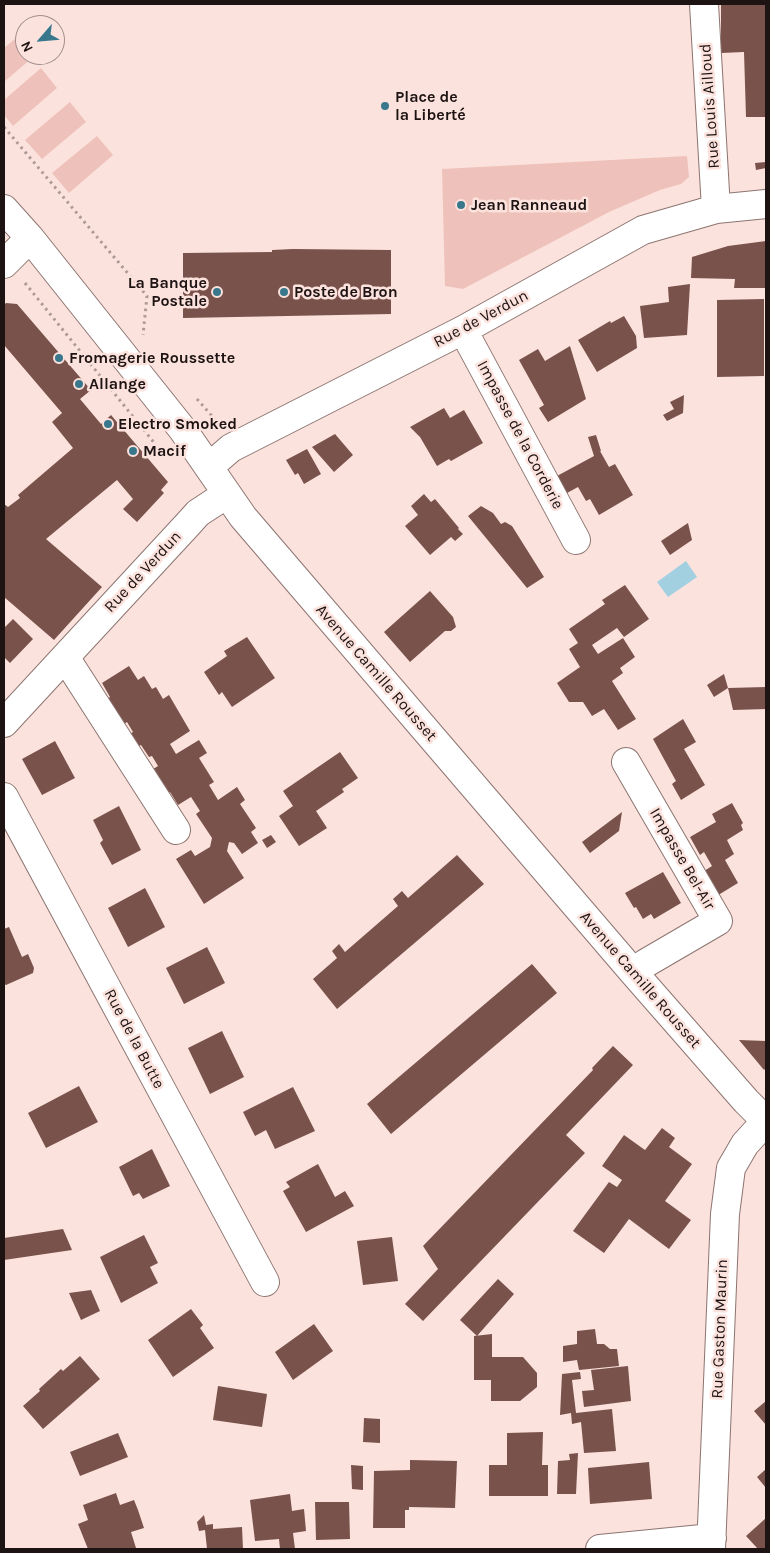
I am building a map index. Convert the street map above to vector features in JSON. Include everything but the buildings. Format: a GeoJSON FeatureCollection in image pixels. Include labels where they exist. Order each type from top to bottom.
{"type":"FeatureCollection","features":[{"type":"Feature","properties":{"kind":"street","name":"Rue Louis Ailloud"},"geometry":{"type":"LineString","coordinates":[[704,4],[716,209]]}},
{"type":"Feature","properties":{"kind":"street","name":"Rue de Verdun"},"geometry":{"type":"LineString","coordinates":[[208,467],[231,448],[463,330],[643,230],[716,209],[766,204]]}},
{"type":"Feature","properties":{"kind":"street","name":"Avenue Camille Rousset"},"geometry":{"type":"LineString","coordinates":[[4,209],[30,238],[183,430],[243,517],[632,972],[766,1121]]}},
{"type":"Feature","properties":{"kind":"street"},"geometry":{"type":"LineString","coordinates":[[4,264],[30,238]]}},
{"type":"Feature","properties":{"kind":"street","name":"Impasse de la Corderie"},"geometry":{"type":"LineString","coordinates":[[463,330],[576,540]]}},
{"type":"Feature","properties":{"kind":"street","name":"Rue de Verdun"},"geometry":{"type":"LineString","coordinates":[[4,723],[198,513],[227,494]]}},
{"type":"Feature","properties":{"kind":"street"},"geometry":{"type":"LineString","coordinates":[[65,657],[176,830]]}},
{"type":"Feature","properties":{"kind":"street","name":"Impasse Bel-Air"},"geometry":{"type":"LineString","coordinates":[[626,762],[718,921],[632,972]]}},
{"type":"Feature","properties":{"kind":"street","name":"Rue de la Butte"},"geometry":{"type":"LineString","coordinates":[[4,797],[265,1282]]}},
{"type":"Feature","properties":{"kind":"street","name":"Rue Gaston Maurin"},"geometry":{"type":"LineString","coordinates":[[712,1544],[725,1214],[731,1168],[745,1144],[766,1121]]}},
{"type":"Feature","properties":{"kind":"street"},"geometry":{"type":"LineString","coordinates":[[600,1549],[712,1544]]}},
{"type":"Feature","properties":{"kind":"shaded area"},"geometry":{"type":"Polygon","coordinates":[[[15,39],[15,65],[24,65],[4,82],[4,48],[15,39]]]}},
{"type":"Feature","properties":{"kind":"shaded area"},"geometry":{"type":"Polygon","coordinates":[[[41,68],[57,88],[13,126],[4,115],[4,100],[41,68]]]}},
{"type":"Feature","properties":{"kind":"shaded area"},"geometry":{"type":"Polygon","coordinates":[[[70,102],[86,122],[42,159],[25,140],[70,102]]]}},
{"type":"Feature","properties":{"kind":"shaded area"},"geometry":{"type":"Polygon","coordinates":[[[97,136],[113,155],[69,193],[52,173],[97,136]]]}},
{"type":"Feature","properties":{"kind":"shaded area"},"geometry":{"type":"Polygon","coordinates":[[[687,156],[689,177],[681,184],[660,190],[609,212],[463,289],[445,286],[442,169],[687,156]]]}},
{"type":"Feature","properties":{"kind":"water"},"geometry":{"type":"Polygon","coordinates":[[[686,561],[697,577],[668,597],[657,582],[686,561]]]}},
{"type":"Feature","properties":{"kind":"place","name":"Place de la Liberté"},"geometry":{"type":"Point","coordinates":[385,106]}},
{"type":"Feature","properties":{"kind":"place","name":"Jean Ranneaud"},"geometry":{"type":"Point","coordinates":[461,205]}},
{"type":"Feature","properties":{"kind":"place","name":"La Banque Postale"},"geometry":{"type":"Point","coordinates":[217,292]}},
{"type":"Feature","properties":{"kind":"place","name":"Poste de Bron"},"geometry":{"type":"Point","coordinates":[284,292]}},
{"type":"Feature","properties":{"kind":"place","name":"Fromagerie Roussette"},"geometry":{"type":"Point","coordinates":[59,358]}},
{"type":"Feature","properties":{"kind":"place","name":"Allange"},"geometry":{"type":"Point","coordinates":[79,384]}},
{"type":"Feature","properties":{"kind":"place","name":"Electro Smoked"},"geometry":{"type":"Point","coordinates":[108,424]}},
{"type":"Feature","properties":{"kind":"place","name":"Macif"},"geometry":{"type":"Point","coordinates":[133,451]}}]}
